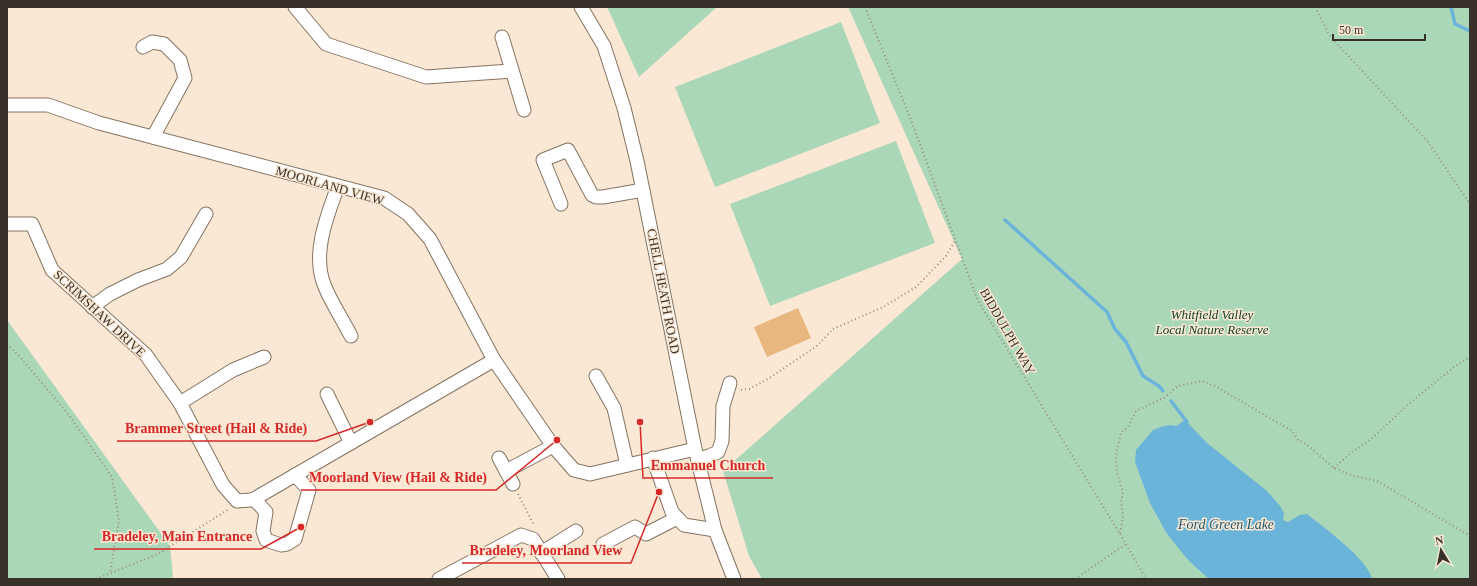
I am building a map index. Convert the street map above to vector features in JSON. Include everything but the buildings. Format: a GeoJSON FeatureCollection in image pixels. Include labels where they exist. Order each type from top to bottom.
{"type":"FeatureCollection","features":[{"type":"Feature","properties":{"kind":"street"},"geometry":{"type":"LineString","coordinates":[[295,7],[326,44],[426,76],[512,71]]}},
{"type":"Feature","properties":{"kind":"street","name":"CHELL HEATH ROAD"},"geometry":{"type":"LineString","coordinates":[[581,7],[604,46],[624,108],[643,190],[697,454],[715,530],[734,579]]}},
{"type":"Feature","properties":{"kind":"street"},"geometry":{"type":"LineString","coordinates":[[502,38],[524,110]]}},
{"type":"Feature","properties":{"kind":"street"},"geometry":{"type":"LineString","coordinates":[[144,47],[152,42],[164,44],[180,60],[185,78],[153,137]]}},
{"type":"Feature","properties":{"kind":"street","name":"MOORLAND VIEW"},"geometry":{"type":"LineString","coordinates":[[7,105],[48,105],[99,123],[384,198],[408,214],[430,239],[494,360],[553,446],[574,470],[590,474],[654,458],[697,454],[709,456],[718,452],[722,442],[723,406],[729,388]]}},
{"type":"Feature","properties":{"kind":"street"},"geometry":{"type":"LineString","coordinates":[[561,204],[543,160],[568,150],[592,194],[596,197],[643,190]]}},
{"type":"Feature","properties":{"kind":"street"},"geometry":{"type":"LineString","coordinates":[[338,186],[324,227],[319,259],[324,286],[351,336]]}},
{"type":"Feature","properties":{"kind":"street"},"geometry":{"type":"LineString","coordinates":[[92,307],[110,294],[138,280],[167,269],[182,257],[206,214]]}},
{"type":"Feature","properties":{"kind":"street","name":"SCRIMSHAW DRIVE"},"geometry":{"type":"LineString","coordinates":[[7,224],[32,224],[52,270],[146,355],[180,403],[223,485],[266,512],[263,532],[266,540],[281,546],[294,539],[309,490],[295,475]]}},
{"type":"Feature","properties":{"kind":"street"},"geometry":{"type":"LineString","coordinates":[[180,403],[232,370],[264,357]]}},
{"type":"Feature","properties":{"kind":"street"},"geometry":{"type":"LineString","coordinates":[[245,500],[295,475],[494,360]]}},
{"type":"Feature","properties":{"kind":"street"},"geometry":{"type":"LineString","coordinates":[[596,376],[614,408],[628,465]]}},
{"type":"Feature","properties":{"kind":"street"},"geometry":{"type":"LineString","coordinates":[[327,394],[351,443]]}},
{"type":"Feature","properties":{"kind":"street"},"geometry":{"type":"LineString","coordinates":[[506,471],[553,446]]}},
{"type":"Feature","properties":{"kind":"street"},"geometry":{"type":"LineString","coordinates":[[499,458],[513,484]]}},
{"type":"Feature","properties":{"kind":"street"},"geometry":{"type":"LineString","coordinates":[[654,458],[672,512],[684,525],[715,530]]}},
{"type":"Feature","properties":{"kind":"street"},"geometry":{"type":"LineString","coordinates":[[603,544],[635,527],[646,534],[678,518]]}},
{"type":"Feature","properties":{"kind":"street"},"geometry":{"type":"LineString","coordinates":[[541,553],[576,531]]}},
{"type":"Feature","properties":{"kind":"street"},"geometry":{"type":"LineString","coordinates":[[439,579],[521,535],[533,540],[558,579]]}},
{"type":"Feature","properties":{"kind":"path","name":"BIDDULPH WAY"},"geometry":{"type":"LineString","coordinates":[[865,7],[911,120],[978,301],[1146,579]]}},
{"type":"Feature","properties":{"kind":"path"},"geometry":{"type":"LineString","coordinates":[[1316,7],[1330,36],[1428,142],[1470,204]]}},
{"type":"Feature","properties":{"kind":"path"},"geometry":{"type":"LineString","coordinates":[[729,388],[749,388],[768,379],[818,345],[833,329],[883,306],[910,291],[932,272],[946,256],[955,240]]}},
{"type":"Feature","properties":{"kind":"path"},"geometry":{"type":"LineString","coordinates":[[7,344],[20,357],[69,415],[112,477],[119,521],[110,573]]}},
{"type":"Feature","properties":{"kind":"path"},"geometry":{"type":"LineString","coordinates":[[1334,468],[1352,452],[1370,440],[1410,403],[1454,367],[1470,357]]}},
{"type":"Feature","properties":{"kind":"path"},"geometry":{"type":"LineString","coordinates":[[1120,534],[1123,517],[1121,502],[1124,492],[1117,473],[1116,455],[1120,433],[1128,427],[1136,411],[1164,398],[1178,386],[1202,381],[1215,386],[1292,431],[1298,440],[1306,444],[1334,468],[1353,476],[1377,481],[1470,536]]}},
{"type":"Feature","properties":{"kind":"path"},"geometry":{"type":"LineString","coordinates":[[513,484],[536,530],[533,540]]}},
{"type":"Feature","properties":{"kind":"path"},"geometry":{"type":"LineString","coordinates":[[96,579],[158,554],[245,500]]}},
{"type":"Feature","properties":{"kind":"path"},"geometry":{"type":"LineString","coordinates":[[1075,579],[1126,544]]}},
{"type":"Feature","properties":{"kind":"green space"},"geometry":{"type":"Polygon","coordinates":[[[607,7],[717,7],[639,77],[607,7]]]}},
{"type":"Feature","properties":{"kind":"green space","name":"Whitfield Valley Local Nature Reserve"},"geometry":{"type":"Polygon","coordinates":[[[848,7],[1470,7],[1470,579],[762,579],[749,556],[723,471],[962,259],[848,7]]]}},
{"type":"Feature","properties":{"kind":"green space"},"geometry":{"type":"Polygon","coordinates":[[[841,22],[880,123],[715,187],[675,87],[841,22]]]}},
{"type":"Feature","properties":{"kind":"green space"},"geometry":{"type":"Polygon","coordinates":[[[896,141],[935,243],[770,306],[730,204],[896,141]]]}},
{"type":"Feature","properties":{"kind":"green space"},"geometry":{"type":"Polygon","coordinates":[[[7,320],[170,546],[173,577],[170,579],[7,579],[7,320]]]}},
{"type":"Feature","properties":{"kind":"water","name":"Ford Green Lake"},"geometry":{"type":"Polygon","coordinates":[[[1185,420],[1207,443],[1267,491],[1284,513],[1283,520],[1288,522],[1300,515],[1307,514],[1354,553],[1369,571],[1372,579],[1209,579],[1189,561],[1167,534],[1150,503],[1135,462],[1136,450],[1153,430],[1164,426],[1176,426],[1185,420]]]}},
{"type":"Feature","properties":{"kind":"waterway"},"geometry":{"type":"LineString","coordinates":[[1451,7],[1455,24],[1470,31]]}},
{"type":"Feature","properties":{"kind":"waterway"},"geometry":{"type":"LineString","coordinates":[[1005,220],[1107,312],[1115,329],[1126,342],[1143,376],[1159,386],[1163,391]]}},
{"type":"Feature","properties":{"kind":"waterway"},"geometry":{"type":"LineString","coordinates":[[1171,401],[1187,422]]}},
{"type":"Feature","properties":{"kind":"place","name":"Brammer Street (Hail & Ride)"},"geometry":{"type":"Point","coordinates":[370,422]}},
{"type":"Feature","properties":{"kind":"place","name":"Emmanuel Church"},"geometry":{"type":"Point","coordinates":[640,422]}},
{"type":"Feature","properties":{"kind":"place","name":"Moorland View (Hail & Ride)"},"geometry":{"type":"Point","coordinates":[557,440]}},
{"type":"Feature","properties":{"kind":"place","name":"Bradeley, Moorland View"},"geometry":{"type":"Point","coordinates":[659,492]}},
{"type":"Feature","properties":{"kind":"place","name":"Bradeley, Main Entrance"},"geometry":{"type":"Point","coordinates":[301,527]}}]}
